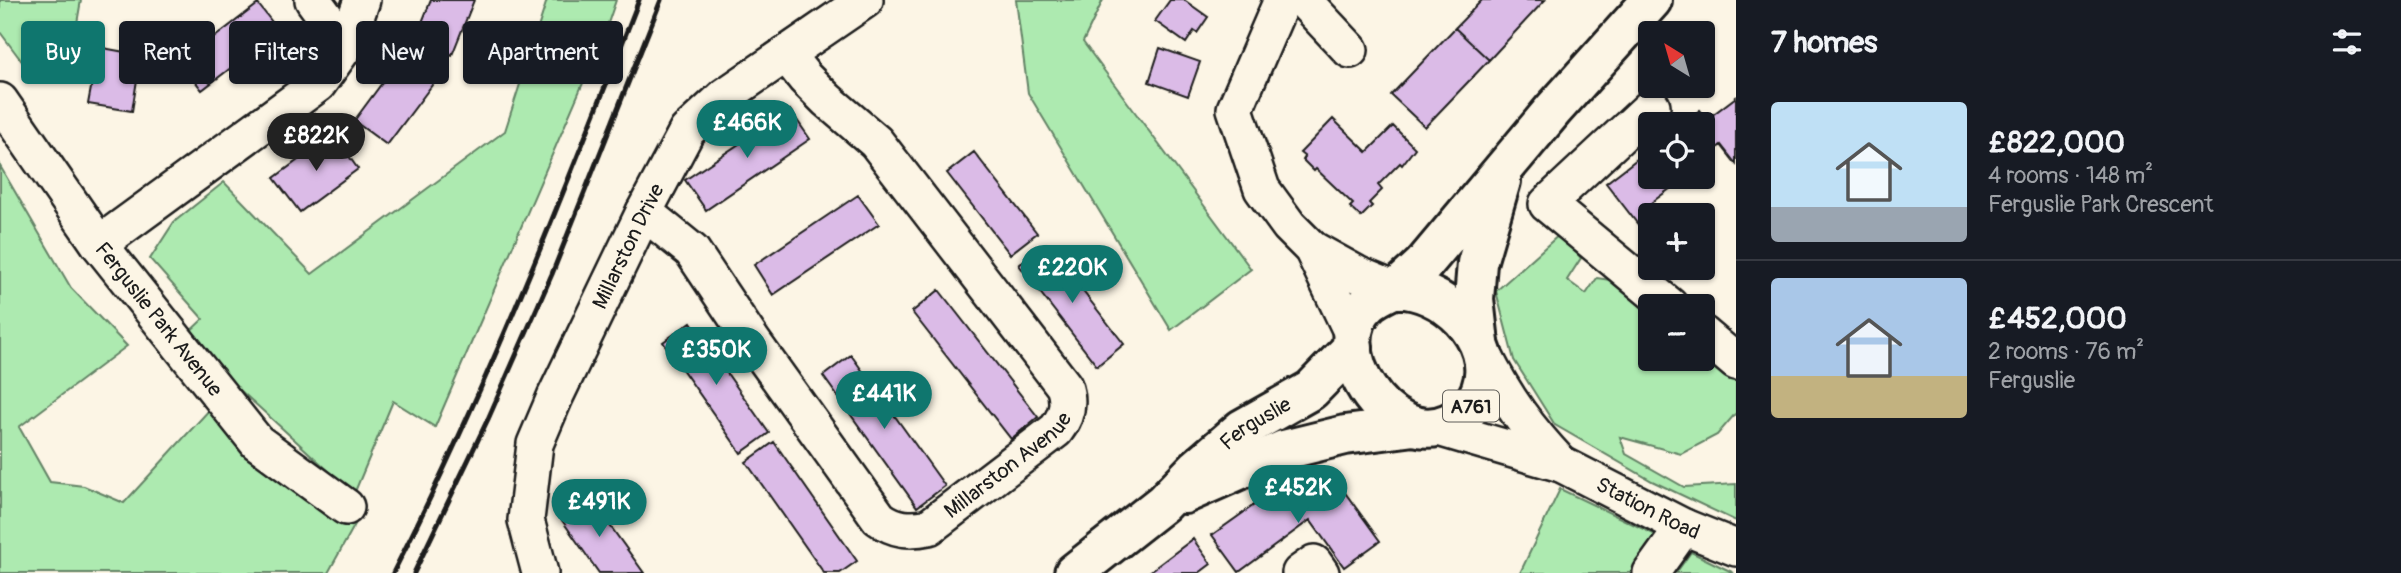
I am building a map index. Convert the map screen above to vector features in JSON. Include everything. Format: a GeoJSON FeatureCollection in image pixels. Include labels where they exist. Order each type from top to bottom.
{"type":"FeatureCollection","features":[{"type":"Feature","properties":{"kind":"main road"},"geometry":{"type":"LineString","coordinates":[[1395,289],[1423,265],[1652,0]]}},
{"type":"Feature","properties":{"kind":"main road"},"geometry":{"type":"LineString","coordinates":[[1481,349],[1474,299],[1476,263],[1506,166]]}},
{"type":"Feature","properties":{"kind":"main road"},"geometry":{"type":"LineString","coordinates":[[1395,289],[1418,293],[1449,309],[1464,320],[1481,349]]}},
{"type":"Feature","properties":{"kind":"main road","name":"A761"},"geometry":{"type":"LineString","coordinates":[[1395,289],[1371,301],[1363,309],[1352,340],[1363,381],[1374,398],[1392,416],[1406,424],[1425,426],[1442,426],[1457,420],[1470,408],[1480,392],[1486,374],[1481,349]]}},
{"type":"Feature","properties":{"kind":"main road","name":"Ferguslie"},"geometry":{"type":"LineString","coordinates":[[1074,573],[1163,503],[1221,445],[1242,429],[1311,390],[1352,340]]}},
{"type":"Feature","properties":{"kind":"main road","name":"Ferguslie"},"geometry":{"type":"LineString","coordinates":[[1163,503],[1284,450],[1345,435],[1425,426]]}},
{"type":"Feature","properties":{"kind":"street"},"geometry":{"type":"LineString","coordinates":[[313,0],[346,45]]}},
{"type":"Feature","properties":{"kind":"street"},"geometry":{"type":"LineString","coordinates":[[99,244],[318,84],[346,45],[362,0]]}},
{"type":"Feature","properties":{"kind":"street","name":"Millarston Drive"},"geometry":{"type":"LineString","coordinates":[[540,573],[526,520],[535,444],[644,212],[687,131],[724,96],[864,0]]}},
{"type":"Feature","properties":{"kind":"street"},"geometry":{"type":"LineString","coordinates":[[1282,0],[1235,109],[1262,189],[1289,226],[1312,249],[1359,275],[1395,289]]}},
{"type":"Feature","properties":{"kind":"street"},"geometry":{"type":"LineString","coordinates":[[1303,0],[1350,50]]}},
{"type":"Feature","properties":{"kind":"street","name":"Millarston Avenue"},"geometry":{"type":"LineString","coordinates":[[644,212],[692,251],[878,519],[887,524],[908,530],[929,527],[1056,430],[1066,413],[1068,403],[1064,386],[876,142],[827,100],[786,54]]}},
{"type":"Feature","properties":{"kind":"street","name":"Ferguslie Park Avenue"},"geometry":{"type":"LineString","coordinates":[[0,101],[99,244],[257,442],[346,507]]}},
{"type":"Feature","properties":{"kind":"street"},"geometry":{"type":"LineString","coordinates":[[1652,106],[1547,204],[1656,294]]}},
{"type":"Feature","properties":{"kind":"street"},"geometry":{"type":"LineString","coordinates":[[1312,249],[1352,340]]}},
{"type":"Feature","properties":{"kind":"street"},"geometry":{"type":"LineString","coordinates":[[1715,344],[1736,362]]}},
{"type":"Feature","properties":{"kind":"street","name":"Station Road"},"geometry":{"type":"LineString","coordinates":[[1481,349],[1500,388],[1518,415],[1561,464]]}},
{"type":"Feature","properties":{"kind":"street","name":"Station Road"},"geometry":{"type":"LineString","coordinates":[[1425,426],[1561,464],[1684,527],[1736,548]]}},
{"type":"Feature","properties":{"kind":"street"},"geometry":{"type":"LineString","coordinates":[[1650,573],[1684,527]]}},
{"type":"Feature","properties":{"kind":"street"},"geometry":{"type":"LineString","coordinates":[[1300,573],[1314,563],[1321,573]]}},
{"type":"Feature","properties":{"kind":"green space"},"geometry":{"type":"Polygon","coordinates":[[[0,0],[81,0],[77,21],[21,21],[21,60],[0,32],[0,0]]]}},
{"type":"Feature","properties":{"kind":"green space"},"geometry":{"type":"Polygon","coordinates":[[[547,0],[616,0],[609,21],[540,21],[547,0]]]}},
{"type":"Feature","properties":{"kind":"green space"},"geometry":{"type":"Polygon","coordinates":[[[1016,0],[1103,0],[1083,42],[1251,269],[1171,330],[1028,93],[1016,0]]]}},
{"type":"Feature","properties":{"kind":"green space"},"geometry":{"type":"Polygon","coordinates":[[[520,84],[583,84],[435,427],[393,401],[354,494],[183,338],[203,319],[150,259],[174,222],[224,182],[312,274],[505,131],[520,84]]]}},
{"type":"Feature","properties":{"kind":"green space"},"geometry":{"type":"Polygon","coordinates":[[[0,166],[71,288],[127,346],[19,427],[50,482],[84,486],[124,503],[221,397],[257,442],[358,519],[328,573],[0,573],[0,166]]]}},
{"type":"Feature","properties":{"kind":"green space"},"geometry":{"type":"Polygon","coordinates":[[[1560,234],[1581,258],[1567,280],[1586,294],[1597,278],[1624,282],[1638,295],[1638,371],[1715,371],[1715,359],[1736,377],[1736,413],[1717,435],[1681,454],[1620,437],[1626,454],[1684,487],[1736,484],[1736,521],[1652,481],[1555,425],[1514,360],[1496,291],[1560,234]]]}},
{"type":"Feature","properties":{"kind":"green space"},"geometry":{"type":"Polygon","coordinates":[[[1560,489],[1658,536],[1630,573],[1520,573],[1560,489]]]}},
{"type":"Feature","properties":{"kind":"green space"},"geometry":{"type":"Polygon","coordinates":[[[1691,552],[1734,573],[1676,573],[1691,552]]]}},
{"type":"Feature","properties":{"kind":"building"},"geometry":{"type":"Polygon","coordinates":[[[431,0],[474,0],[466,21],[463,21],[452,55],[449,54],[449,21],[423,21],[431,0]]]}},
{"type":"Feature","properties":{"kind":"building"},"geometry":{"type":"Polygon","coordinates":[[[1170,0],[1184,0],[1208,17],[1186,43],[1155,21],[1170,0]]]}},
{"type":"Feature","properties":{"kind":"building"},"geometry":{"type":"Polygon","coordinates":[[[1482,0],[1545,0],[1489,60],[1455,28],[1482,0]]]}},
{"type":"Feature","properties":{"kind":"building"},"geometry":{"type":"Polygon","coordinates":[[[258,4],[271,21],[236,21],[258,4]]]}},
{"type":"Feature","properties":{"kind":"building"},"geometry":{"type":"Polygon","coordinates":[[[229,26],[229,69],[215,80],[215,37],[229,26]]]}},
{"type":"Feature","properties":{"kind":"building"},"geometry":{"type":"Polygon","coordinates":[[[1455,28],[1489,60],[1425,127],[1391,95],[1455,28]]]}},
{"type":"Feature","properties":{"kind":"building"},"geometry":{"type":"Polygon","coordinates":[[[105,48],[119,51],[119,84],[136,84],[132,111],[88,104],[92,84],[105,84],[105,48]]]}},
{"type":"Feature","properties":{"kind":"building"},"geometry":{"type":"Polygon","coordinates":[[[1160,48],[1200,62],[1188,96],[1149,82],[1160,48]]]}},
{"type":"Feature","properties":{"kind":"building"},"geometry":{"type":"Polygon","coordinates":[[[197,84],[210,84],[202,90],[197,84]]]}},
{"type":"Feature","properties":{"kind":"building"},"geometry":{"type":"Polygon","coordinates":[[[381,84],[433,84],[387,145],[354,121],[381,84]]]}},
{"type":"Feature","properties":{"kind":"building"},"geometry":{"type":"Polygon","coordinates":[[[1736,97],[1736,164],[1721,145],[1715,150],[1715,113],[1736,97]]]}},
{"type":"Feature","properties":{"kind":"building"},"geometry":{"type":"Polygon","coordinates":[[[790,110],[810,139],[706,210],[685,180],[790,110]]]}},
{"type":"Feature","properties":{"kind":"building"},"geometry":{"type":"Polygon","coordinates":[[[1333,119],[1367,152],[1393,126],[1415,148],[1402,165],[1400,163],[1378,185],[1382,190],[1369,203],[1372,206],[1361,217],[1350,207],[1353,204],[1316,169],[1314,171],[1300,153],[1333,119]]]}},
{"type":"Feature","properties":{"kind":"building"},"geometry":{"type":"Polygon","coordinates":[[[333,134],[358,169],[300,212],[274,178],[333,134]]]}},
{"type":"Feature","properties":{"kind":"building"},"geometry":{"type":"Polygon","coordinates":[[[974,152],[1037,233],[1010,254],[947,173],[974,152]]]}},
{"type":"Feature","properties":{"kind":"building"},"geometry":{"type":"Polygon","coordinates":[[[1638,158],[1638,189],[1670,189],[1651,203],[1638,203],[1638,224],[1606,183],[1638,158]]]}},
{"type":"Feature","properties":{"kind":"building"},"geometry":{"type":"Polygon","coordinates":[[[858,195],[879,224],[773,295],[754,265],[858,195]]]}},
{"type":"Feature","properties":{"kind":"building"},"geometry":{"type":"Polygon","coordinates":[[[1046,244],[1124,344],[1097,366],[1019,265],[1046,244]]]}},
{"type":"Feature","properties":{"kind":"building"},"geometry":{"type":"Polygon","coordinates":[[[939,290],[1038,417],[1011,439],[912,312],[939,290]]]}},
{"type":"Feature","properties":{"kind":"building"},"geometry":{"type":"Polygon","coordinates":[[[691,322],[769,433],[741,453],[663,342],[691,322]]]}},
{"type":"Feature","properties":{"kind":"building"},"geometry":{"type":"Polygon","coordinates":[[[851,355],[945,486],[917,507],[823,376],[851,355]]]}},
{"type":"Feature","properties":{"kind":"building"},"geometry":{"type":"Polygon","coordinates":[[[774,442],[857,561],[840,573],[824,573],[746,462],[774,442]]]}},
{"type":"Feature","properties":{"kind":"building"},"geometry":{"type":"Polygon","coordinates":[[[1333,476],[1380,541],[1344,567],[1310,520],[1239,572],[1212,535],[1278,488],[1291,506],[1333,476]]]}},
{"type":"Feature","properties":{"kind":"building"},"geometry":{"type":"Polygon","coordinates":[[[588,495],[644,573],[599,573],[559,516],[588,495]]]}},
{"type":"Feature","properties":{"kind":"building"},"geometry":{"type":"Polygon","coordinates":[[[1193,539],[1211,564],[1199,573],[1148,573],[1193,539]]]}},
{"type":"Feature","properties":{"kind":"railway"},"geometry":{"type":"LineString","coordinates":[[393,573],[461,433],[492,361],[553,217],[639,0]]}},
{"type":"Feature","properties":{"kind":"railway"},"geometry":{"type":"LineString","coordinates":[[414,573],[488,419],[552,274],[661,0]]}}]}
